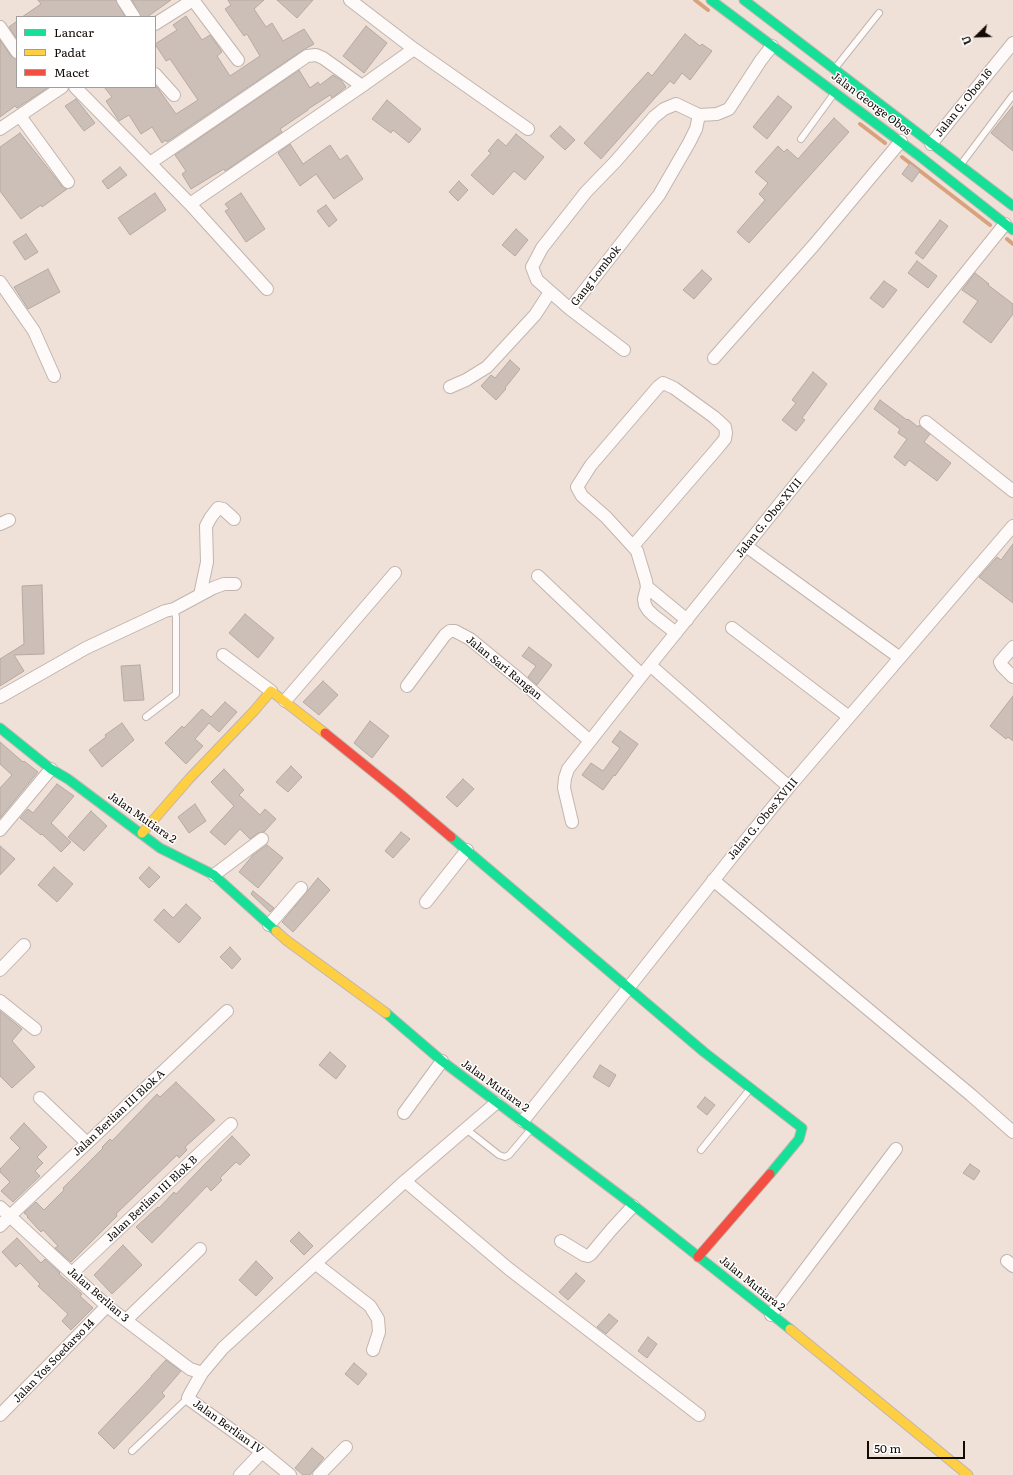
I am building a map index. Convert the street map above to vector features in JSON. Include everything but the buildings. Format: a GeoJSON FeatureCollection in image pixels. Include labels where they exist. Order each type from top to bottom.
{"type":"FeatureCollection","features":[{"type":"Feature","properties":{"kind":"street"},"geometry":{"type":"LineString","coordinates":[[123,0],[133,16]]}},
{"type":"Feature","properties":{"kind":"street"},"geometry":{"type":"LineString","coordinates":[[156,23],[193,0],[238,60]]}},
{"type":"Feature","properties":{"kind":"street"},"geometry":{"type":"LineString","coordinates":[[350,0],[414,49],[528,129]]}},
{"type":"Feature","properties":{"kind":"street","name":"Jalan George Obos"},"geometry":{"type":"LineString","coordinates":[[711,0],[900,141],[1009,227]]}},
{"type":"Feature","properties":{"kind":"street","name":"Jalan George Obos"},"geometry":{"type":"LineString","coordinates":[[744,0],[833,70],[1013,206]]}},
{"type":"Feature","properties":{"kind":"street"},"geometry":{"type":"LineString","coordinates":[[0,27],[16,51]]}},
{"type":"Feature","properties":{"kind":"street","name":"Jalan G. Obos 16"},"geometry":{"type":"LineString","coordinates":[[931,144],[1013,43]]}},
{"type":"Feature","properties":{"kind":"street"},"geometry":{"type":"LineString","coordinates":[[699,115],[717,114],[729,109],[772,46]]}},
{"type":"Feature","properties":{"kind":"street"},"geometry":{"type":"LineString","coordinates":[[190,204],[414,49]]}},
{"type":"Feature","properties":{"kind":"street"},"geometry":{"type":"LineString","coordinates":[[150,163],[307,56],[316,55],[323,58],[362,86]]}},
{"type":"Feature","properties":{"kind":"street"},"geometry":{"type":"LineString","coordinates":[[156,75],[174,95]]}},
{"type":"Feature","properties":{"kind":"street"},"geometry":{"type":"LineString","coordinates":[[0,129],[20,116],[45,92],[59,88]]}},
{"type":"Feature","properties":{"kind":"street"},"geometry":{"type":"LineString","coordinates":[[76,88],[190,204],[267,289]]}},
{"type":"Feature","properties":{"kind":"street","name":"Gang Lombok"},"geometry":{"type":"LineString","coordinates":[[676,104],[699,115],[696,129],[689,143],[659,194],[570,309],[537,280],[532,267],[542,248],[586,192],[616,161],[654,117],[664,109],[676,104]]}},
{"type":"Feature","properties":{"kind":"street"},"geometry":{"type":"LineString","coordinates":[[20,116],[68,182]]}},
{"type":"Feature","properties":{"kind":"street"},"geometry":{"type":"LineString","coordinates":[[714,358],[814,245],[900,141]]}},
{"type":"Feature","properties":{"kind":"street","name":"Jalan G. Obos XVII"},"geometry":{"type":"LineString","coordinates":[[572,822],[564,788],[568,769],[746,546],[1009,227]]}},
{"type":"Feature","properties":{"kind":"street"},"geometry":{"type":"LineString","coordinates":[[0,282],[34,331],[54,376]]}},
{"type":"Feature","properties":{"kind":"street"},"geometry":{"type":"LineString","coordinates":[[450,387],[466,380],[487,367],[534,315],[550,292]]}},
{"type":"Feature","properties":{"kind":"street"},"geometry":{"type":"LineString","coordinates":[[570,309],[624,350]]}},
{"type":"Feature","properties":{"kind":"street"},"geometry":{"type":"LineString","coordinates":[[633,546],[715,451],[724,439],[726,433],[725,427],[714,418],[674,388],[663,383],[591,465],[577,487],[582,496],[606,517],[637,551],[644,571],[647,586],[644,599],[648,610],[676,633]]}},
{"type":"Feature","properties":{"kind":"street"},"geometry":{"type":"LineString","coordinates":[[926,422],[1013,491]]}},
{"type":"Feature","properties":{"kind":"street"},"geometry":{"type":"LineString","coordinates":[[200,595],[207,562],[206,526],[218,508],[223,509],[234,519]]}},
{"type":"Feature","properties":{"kind":"street","name":"Jalan G. Obos XVIII"},"geometry":{"type":"LineString","coordinates":[[527,1124],[629,987],[713,880],[789,787],[1013,526]]}},
{"type":"Feature","properties":{"kind":"street"},"geometry":{"type":"LineString","coordinates":[[746,546],[900,658]]}},
{"type":"Feature","properties":{"kind":"street"},"geometry":{"type":"LineString","coordinates":[[284,701],[396,573]]}},
{"type":"Feature","properties":{"kind":"street"},"geometry":{"type":"LineString","coordinates":[[538,576],[642,675]]}},
{"type":"Feature","properties":{"kind":"street"},"geometry":{"type":"LineString","coordinates":[[0,697],[86,648],[165,611],[174,609],[213,588],[224,584],[235,584]]}},
{"type":"Feature","properties":{"kind":"street"},"geometry":{"type":"LineString","coordinates":[[647,586],[687,620]]}},
{"type":"Feature","properties":{"kind":"street"},"geometry":{"type":"LineString","coordinates":[[732,628],[849,717]]}},
{"type":"Feature","properties":{"kind":"street","name":"Jalan Sari Rangan"},"geometry":{"type":"LineString","coordinates":[[407,686],[445,635],[450,631],[455,631],[470,639],[590,741]]}},
{"type":"Feature","properties":{"kind":"street"},"geometry":{"type":"LineString","coordinates":[[1013,647],[1000,662],[1013,677]]}},
{"type":"Feature","properties":{"kind":"street"},"geometry":{"type":"LineString","coordinates":[[223,655],[284,701],[398,792],[704,1052],[802,1128],[799,1139],[793,1147],[698,1257]]}},
{"type":"Feature","properties":{"kind":"street"},"geometry":{"type":"LineString","coordinates":[[650,665],[789,787]]}},
{"type":"Feature","properties":{"kind":"street"},"geometry":{"type":"LineString","coordinates":[[142,833],[189,779],[271,691]]}},
{"type":"Feature","properties":{"kind":"street","name":"Jalan Mutiara 2"},"geometry":{"type":"LineString","coordinates":[[0,728],[51,769],[68,779],[142,833],[160,848],[214,875],[286,940],[389,1015],[442,1061],[496,1103],[527,1124],[633,1206],[771,1315],[968,1475]]}},
{"type":"Feature","properties":{"kind":"street"},"geometry":{"type":"LineString","coordinates":[[0,830],[51,769]]}},
{"type":"Feature","properties":{"kind":"street"},"geometry":{"type":"LineString","coordinates":[[214,875],[262,839]]}},
{"type":"Feature","properties":{"kind":"street"},"geometry":{"type":"LineString","coordinates":[[426,902],[467,850]]}},
{"type":"Feature","properties":{"kind":"street"},"geometry":{"type":"LineString","coordinates":[[713,880],[971,1095],[1013,1132]]}},
{"type":"Feature","properties":{"kind":"street"},"geometry":{"type":"LineString","coordinates":[[269,925],[301,888]]}},
{"type":"Feature","properties":{"kind":"street"},"geometry":{"type":"LineString","coordinates":[[0,970],[24,945]]}},
{"type":"Feature","properties":{"kind":"street"},"geometry":{"type":"LineString","coordinates":[[0,1001],[35,1029]]}},
{"type":"Feature","properties":{"kind":"street","name":"Jalan Berlian III Blok A"},"geometry":{"type":"LineString","coordinates":[[0,1226],[228,1011]]}},
{"type":"Feature","properties":{"kind":"street"},"geometry":{"type":"LineString","coordinates":[[404,1113],[442,1061]]}},
{"type":"Feature","properties":{"kind":"street"},"geometry":{"type":"LineString","coordinates":[[40,1098],[87,1143]]}},
{"type":"Feature","properties":{"kind":"street","name":"Jalan Berlian IV"},"geometry":{"type":"LineString","coordinates":[[290,1475],[262,1452],[188,1398],[202,1374],[223,1348],[405,1181],[496,1103]]}},
{"type":"Feature","properties":{"kind":"street","name":"Jalan Berlian III Blok B"},"geometry":{"type":"LineString","coordinates":[[72,1273],[231,1124]]}},
{"type":"Feature","properties":{"kind":"street"},"geometry":{"type":"LineString","coordinates":[[771,1315],[896,1149]]}},
{"type":"Feature","properties":{"kind":"street"},"geometry":{"type":"LineString","coordinates":[[405,1181],[509,1269],[699,1415]]}},
{"type":"Feature","properties":{"kind":"street"},"geometry":{"type":"LineString","coordinates":[[561,1241],[588,1256],[633,1206]]}},
{"type":"Feature","properties":{"kind":"street","name":"Jalan Berlian 3"},"geometry":{"type":"LineString","coordinates":[[0,1207],[107,1306],[190,1369],[202,1374]]}},
{"type":"Feature","properties":{"kind":"street"},"geometry":{"type":"LineString","coordinates":[[126,1320],[200,1249]]}},
{"type":"Feature","properties":{"kind":"street"},"geometry":{"type":"LineString","coordinates":[[316,1264],[370,1306],[378,1319],[380,1332],[372,1350]]}},
{"type":"Feature","properties":{"kind":"street","name":"Jalan Yos Soedarso 14"},"geometry":{"type":"LineString","coordinates":[[0,1415],[107,1306]]}},
{"type":"Feature","properties":{"kind":"street"},"geometry":{"type":"LineString","coordinates":[[319,1475],[346,1447]]}},
{"type":"Feature","properties":{"kind":"street"},"geometry":{"type":"LineString","coordinates":[[240,1475],[262,1452]]}},
{"type":"Feature","properties":{"kind":"lane"},"geometry":{"type":"LineString","coordinates":[[833,70],[879,13]]}},
{"type":"Feature","properties":{"kind":"lane"},"geometry":{"type":"LineString","coordinates":[[801,139],[835,92]]}},
{"type":"Feature","properties":{"kind":"lane"},"geometry":{"type":"LineString","coordinates":[[960,166],[1013,95]]}},
{"type":"Feature","properties":{"kind":"lane"},"geometry":{"type":"LineString","coordinates":[[146,717],[176,694],[176,617],[174,609]]}},
{"type":"Feature","properties":{"kind":"lane"},"geometry":{"type":"LineString","coordinates":[[701,1150],[751,1088]]}},
{"type":"Feature","properties":{"kind":"lane"},"geometry":{"type":"LineString","coordinates":[[466,1129],[499,1155],[505,1157],[509,1155],[527,1124]]}},
{"type":"Feature","properties":{"kind":"lane"},"geometry":{"type":"LineString","coordinates":[[132,1451],[188,1398]]}},
{"type":"Feature","properties":{"kind":"waterway"},"geometry":{"type":"LineString","coordinates":[[695,0],[708,10]]}},
{"type":"Feature","properties":{"kind":"waterway"},"geometry":{"type":"LineString","coordinates":[[860,124],[885,143]]}},
{"type":"Feature","properties":{"kind":"waterway"},"geometry":{"type":"LineString","coordinates":[[902,157],[990,225]]}},
{"type":"Feature","properties":{"kind":"waterway"},"geometry":{"type":"LineString","coordinates":[[1007,239],[1013,244]]}},
{"type":"Feature","properties":{"kind":"traffic: fast"},"geometry":{"type":"LineString","coordinates":[[711,0],[918,155],[1013,230]]}},
{"type":"Feature","properties":{"kind":"traffic: fast"},"geometry":{"type":"LineString","coordinates":[[744,0],[1013,206]]}},
{"type":"Feature","properties":{"kind":"traffic: fast"},"geometry":{"type":"LineString","coordinates":[[0,728],[51,769],[68,779],[160,848],[214,875],[276,931]]}},
{"type":"Feature","properties":{"kind":"traffic: fast"},"geometry":{"type":"LineString","coordinates":[[451,837],[704,1052],[802,1128],[799,1139],[770,1174]]}},
{"type":"Feature","properties":{"kind":"traffic: fast"},"geometry":{"type":"LineString","coordinates":[[386,1013],[442,1061],[637,1208],[790,1329]]}},
{"type":"Feature","properties":{"kind":"traffic: slow"},"geometry":{"type":"LineString","coordinates":[[142,833],[189,779],[271,691],[325,733]]}},
{"type":"Feature","properties":{"kind":"traffic: slow"},"geometry":{"type":"LineString","coordinates":[[276,931],[286,940],[386,1013]]}},
{"type":"Feature","properties":{"kind":"traffic: slow"},"geometry":{"type":"LineString","coordinates":[[790,1329],[968,1475]]}},
{"type":"Feature","properties":{"kind":"traffic: jam"},"geometry":{"type":"LineString","coordinates":[[325,733],[451,837]]}},
{"type":"Feature","properties":{"kind":"traffic: jam"},"geometry":{"type":"LineString","coordinates":[[698,1257],[770,1174]]}}]}
